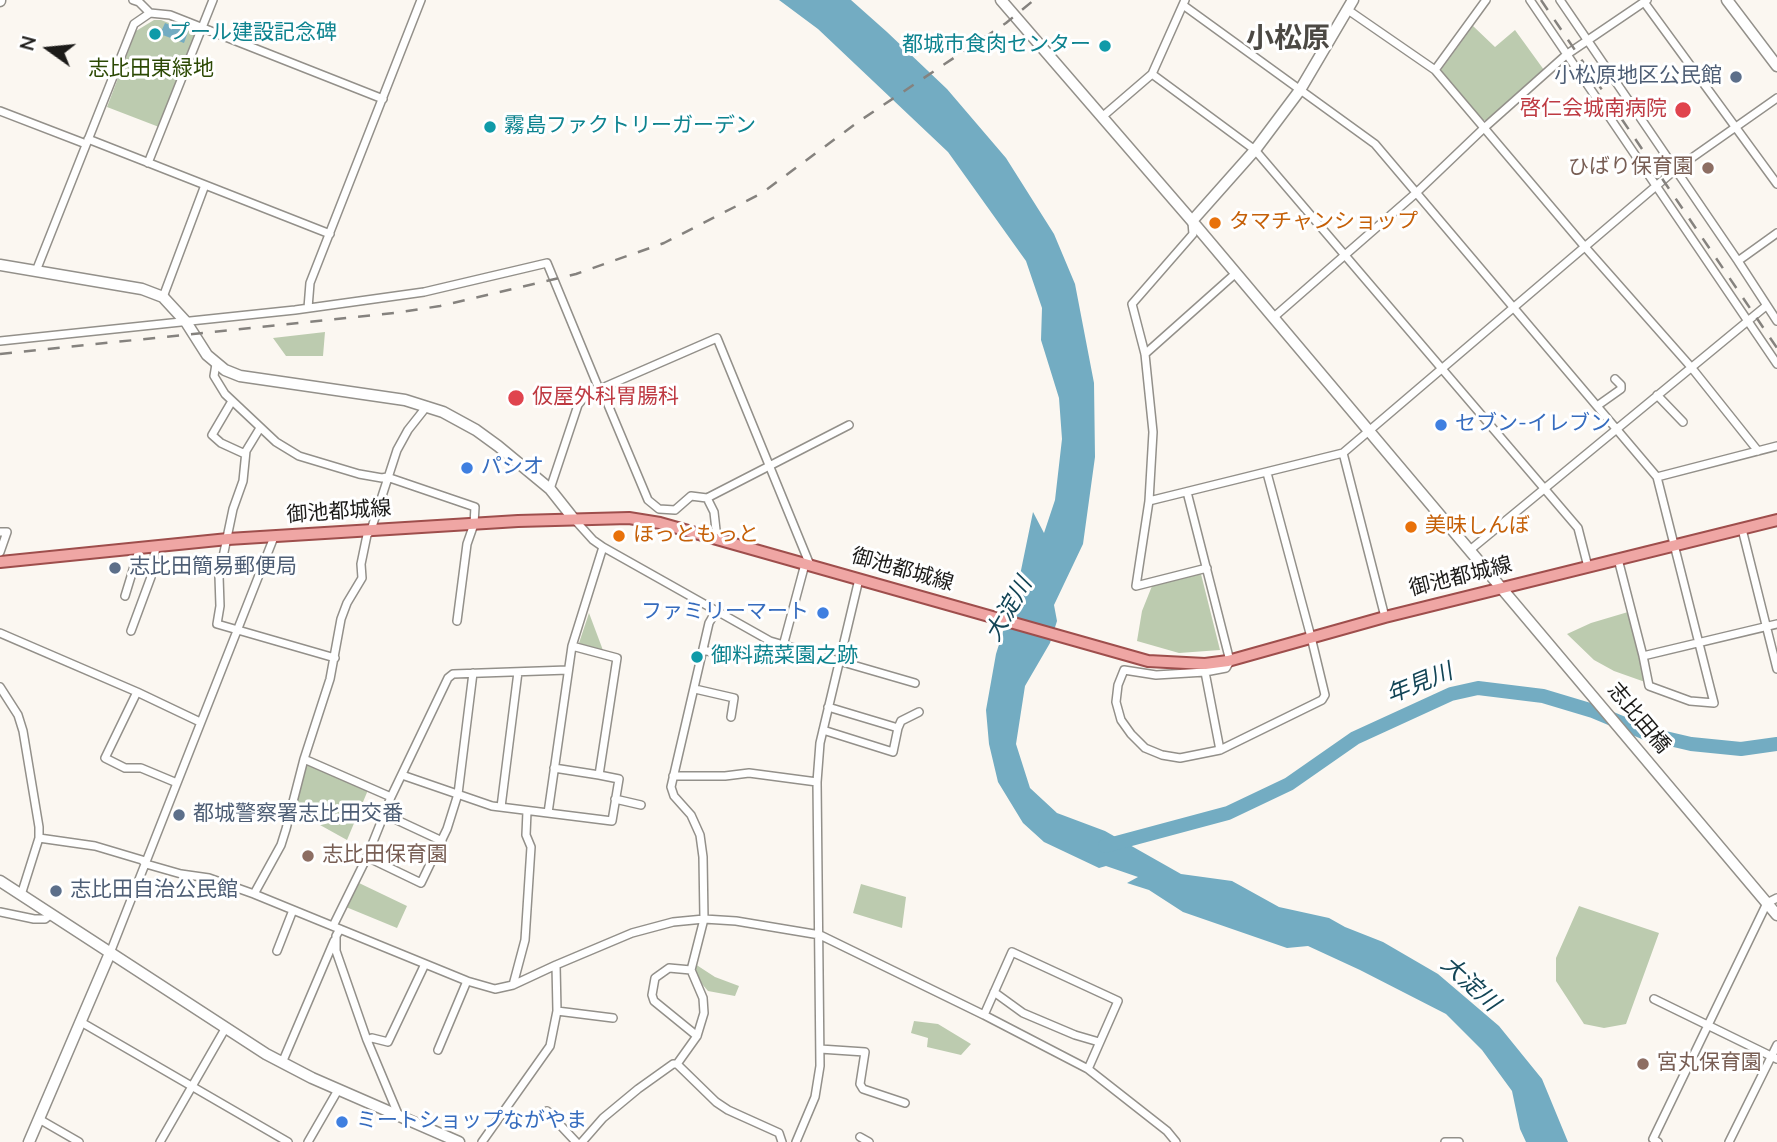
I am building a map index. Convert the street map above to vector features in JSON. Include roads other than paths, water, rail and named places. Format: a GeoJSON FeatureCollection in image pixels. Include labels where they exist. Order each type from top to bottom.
{"type":"FeatureCollection","features":[{"type":"Feature","properties":{"kind":"main road","name":"御池都城線"},"geometry":{"type":"LineString","coordinates":[[0,562],[228,539],[573,518],[629,518],[660,523],[1148,661],[1205,664],[1230,661],[1385,617],[1777,520]]}},
{"type":"Feature","properties":{"kind":"street"},"geometry":{"type":"LineString","coordinates":[[133,0],[150,13],[170,15],[383,99]]}},
{"type":"Feature","properties":{"kind":"street"},"geometry":{"type":"LineString","coordinates":[[148,163],[213,0]]}},
{"type":"Feature","properties":{"kind":"street"},"geometry":{"type":"LineString","coordinates":[[308,308],[310,283],[421,0]]}},
{"type":"Feature","properties":{"kind":"street","name":"志比田橋"},"geometry":{"type":"LineString","coordinates":[[1001,0],[1274,317],[1665,782],[1772,901],[1777,915]]}},
{"type":"Feature","properties":{"kind":"street"},"geometry":{"type":"LineString","coordinates":[[1435,70],[1486,0]]}},
{"type":"Feature","properties":{"kind":"street"},"geometry":{"type":"LineString","coordinates":[[1530,0],[1777,364]]}},
{"type":"Feature","properties":{"kind":"street"},"geometry":{"type":"LineString","coordinates":[[1560,0],[1777,321]]}},
{"type":"Feature","properties":{"kind":"street"},"geometry":{"type":"LineString","coordinates":[[1727,0],[1777,65]]}},
{"type":"Feature","properties":{"kind":"street"},"geometry":{"type":"LineString","coordinates":[[1274,317],[1416,193],[1566,55],[1645,1],[1777,184]]}},
{"type":"Feature","properties":{"kind":"street"},"geometry":{"type":"LineString","coordinates":[[1102,117],[1152,74],[1184,3],[1375,144],[1657,477],[1714,703],[1690,701],[1649,686],[1618,559]]}},
{"type":"Feature","properties":{"kind":"street"},"geometry":{"type":"LineString","coordinates":[[1207,568],[1136,586],[1149,501],[1153,432],[1145,354],[1132,304],[1193,234],[1192,221],[1255,150],[1300,90],[1351,5],[1435,70],[1691,367],[1758,450]]}},
{"type":"Feature","properties":{"kind":"street"},"geometry":{"type":"LineString","coordinates":[[36,271],[134,24],[150,13]]}},
{"type":"Feature","properties":{"kind":"street"},"geometry":{"type":"LineString","coordinates":[[1152,74],[1255,150],[1578,528],[1588,567]]}},
{"type":"Feature","properties":{"kind":"street"},"geometry":{"type":"LineString","coordinates":[[1149,501],[1343,453],[1676,169],[1777,98]]}},
{"type":"Feature","properties":{"kind":"street"},"geometry":{"type":"LineString","coordinates":[[0,111],[148,163],[330,234]]}},
{"type":"Feature","properties":{"kind":"street"},"geometry":{"type":"LineString","coordinates":[[163,297],[205,185]]}},
{"type":"Feature","properties":{"kind":"street"},"geometry":{"type":"LineString","coordinates":[[1738,261],[1777,233]]}},
{"type":"Feature","properties":{"kind":"street"},"geometry":{"type":"LineString","coordinates":[[0,341],[308,308],[424,292],[547,263],[653,505],[659,509],[675,510],[691,496],[707,498],[849,425]]}},
{"type":"Feature","properties":{"kind":"street"},"geometry":{"type":"LineString","coordinates":[[0,265],[142,289],[163,297],[186,322],[207,355],[216,364],[240,376],[405,400],[427,406],[476,429],[550,489],[593,540],[603,547],[754,634],[783,646],[915,683]]}},
{"type":"Feature","properties":{"kind":"street"},"geometry":{"type":"LineString","coordinates":[[1145,354],[1236,273]]}},
{"type":"Feature","properties":{"kind":"street"},"geometry":{"type":"LineString","coordinates":[[1470,550],[1766,306]]}},
{"type":"Feature","properties":{"kind":"street"},"geometry":{"type":"LineString","coordinates":[[550,489],[578,405],[586,395],[717,338],[808,564],[783,646]]}},
{"type":"Feature","properties":{"kind":"street"},"geometry":{"type":"LineString","coordinates":[[216,364],[214,376],[225,394],[276,442],[299,456],[359,474],[387,477],[475,507],[474,524],[467,544],[457,621]]}},
{"type":"Feature","properties":{"kind":"street"},"geometry":{"type":"LineString","coordinates":[[1597,406],[1621,389],[1615,379]]}},
{"type":"Feature","properties":{"kind":"street"},"geometry":{"type":"LineString","coordinates":[[1657,395],[1683,422]]}},
{"type":"Feature","properties":{"kind":"street"},"geometry":{"type":"LineString","coordinates":[[232,401],[212,435],[221,443],[245,454]]}},
{"type":"Feature","properties":{"kind":"street"},"geometry":{"type":"LineString","coordinates":[[254,894],[281,845],[335,658],[341,619],[347,603],[362,579],[360,564],[387,477],[408,430],[427,406]]}},
{"type":"Feature","properties":{"kind":"street"},"geometry":{"type":"LineString","coordinates":[[260,428],[245,454],[243,481],[233,509],[219,576],[220,607],[217,624],[335,658]]}},
{"type":"Feature","properties":{"kind":"street"},"geometry":{"type":"LineString","coordinates":[[1657,477],[1777,446]]}},
{"type":"Feature","properties":{"kind":"street"},"geometry":{"type":"LineString","coordinates":[[1343,453],[1385,617]]}},
{"type":"Feature","properties":{"kind":"street"},"geometry":{"type":"LineString","coordinates":[[1187,492],[1230,661],[1226,668],[1205,672],[1156,675],[1124,670],[1118,685],[1116,702],[1121,720],[1145,748],[1180,758],[1220,750],[1322,700],[1325,695],[1266,473]]}},
{"type":"Feature","properties":{"kind":"street"},"geometry":{"type":"LineString","coordinates":[[707,498],[714,512],[717,539]]}},
{"type":"Feature","properties":{"kind":"street"},"geometry":{"type":"LineString","coordinates":[[1742,529],[1777,669]]}},
{"type":"Feature","properties":{"kind":"street"},"geometry":{"type":"LineString","coordinates":[[0,532],[7,532],[0,552]]}},
{"type":"Feature","properties":{"kind":"street"},"geometry":{"type":"LineString","coordinates":[[29,1142],[110,953],[274,537]]}},
{"type":"Feature","properties":{"kind":"street"},"geometry":{"type":"LineString","coordinates":[[131,631],[151,578],[156,546]]}},
{"type":"Feature","properties":{"kind":"street"},"geometry":{"type":"LineString","coordinates":[[125,596],[140,547]]}},
{"type":"Feature","properties":{"kind":"street"},"geometry":{"type":"LineString","coordinates":[[548,813],[572,646],[603,547]]}},
{"type":"Feature","properties":{"kind":"street"},"geometry":{"type":"LineString","coordinates":[[796,1142],[819,1082],[817,782],[823,730],[859,579]]}},
{"type":"Feature","properties":{"kind":"street"},"geometry":{"type":"LineString","coordinates":[[582,1142],[603,1118],[638,1089],[673,1064],[677,1064],[696,1035],[704,1013],[703,998],[691,970],[704,919],[700,835],[691,816],[674,796],[671,787],[709,623],[716,611]]}},
{"type":"Feature","properties":{"kind":"street"},"geometry":{"type":"LineString","coordinates":[[1643,656],[1777,624]]}},
{"type":"Feature","properties":{"kind":"street"},"geometry":{"type":"LineString","coordinates":[[0,633],[200,722]]}},
{"type":"Feature","properties":{"kind":"street"},"geometry":{"type":"LineString","coordinates":[[572,646],[617,658],[599,775]]}},
{"type":"Feature","properties":{"kind":"street"},"geometry":{"type":"LineString","coordinates":[[703,650],[731,657]]}},
{"type":"Feature","properties":{"kind":"street"},"geometry":{"type":"LineString","coordinates":[[282,1063],[391,797],[448,678],[453,674],[568,670]]}},
{"type":"Feature","properties":{"kind":"street"},"geometry":{"type":"LineString","coordinates":[[501,807],[518,672]]}},
{"type":"Feature","properties":{"kind":"street"},"geometry":{"type":"LineString","coordinates":[[1205,672],[1220,750]]}},
{"type":"Feature","properties":{"kind":"street"},"geometry":{"type":"LineString","coordinates":[[368,857],[421,883],[442,841],[458,794],[473,673]]}},
{"type":"Feature","properties":{"kind":"street"},"geometry":{"type":"LineString","coordinates":[[0,687],[18,715],[23,731],[39,827],[39,838],[21,895]]}},
{"type":"Feature","properties":{"kind":"street"},"geometry":{"type":"LineString","coordinates":[[695,689],[734,698],[730,717]]}},
{"type":"Feature","properties":{"kind":"street"},"geometry":{"type":"LineString","coordinates":[[137,692],[105,758],[125,768],[141,768],[177,783]]}},
{"type":"Feature","properties":{"kind":"street"},"geometry":{"type":"LineString","coordinates":[[828,707],[898,728]]}},
{"type":"Feature","properties":{"kind":"street"},"geometry":{"type":"LineString","coordinates":[[823,730],[893,751],[901,721],[919,712]]}},
{"type":"Feature","properties":{"kind":"street"},"geometry":{"type":"LineString","coordinates":[[304,760],[391,797]]}},
{"type":"Feature","properties":{"kind":"street"},"geometry":{"type":"LineString","coordinates":[[402,775],[501,807],[612,821],[619,779],[554,768]]}},
{"type":"Feature","properties":{"kind":"street"},"geometry":{"type":"LineString","coordinates":[[673,776],[749,773],[817,782]]}},
{"type":"Feature","properties":{"kind":"street"},"geometry":{"type":"LineString","coordinates":[[615,799],[642,806]]}},
{"type":"Feature","properties":{"kind":"street"},"geometry":{"type":"LineString","coordinates":[[513,985],[525,940],[531,847],[526,835],[527,811]]}},
{"type":"Feature","properties":{"kind":"street"},"geometry":{"type":"LineString","coordinates":[[384,814],[442,841]]}},
{"type":"Feature","properties":{"kind":"street"},"geometry":{"type":"LineString","coordinates":[[39,838],[95,846],[180,874],[209,878],[293,910],[336,931],[495,989],[513,985],[632,933],[673,922],[704,919],[736,921],[820,935],[1087,1069],[1167,1131],[1176,1142]]}},
{"type":"Feature","properties":{"kind":"street"},"geometry":{"type":"LineString","coordinates":[[0,881],[282,1063],[457,1142]]}},
{"type":"Feature","properties":{"kind":"street"},"geometry":{"type":"LineString","coordinates":[[1658,1142],[1653,1139],[1772,901]]}},
{"type":"Feature","properties":{"kind":"street"},"geometry":{"type":"LineString","coordinates":[[277,951],[293,910]]}},
{"type":"Feature","properties":{"kind":"street"},"geometry":{"type":"LineString","coordinates":[[0,912],[34,919],[45,919],[50,915]]}},
{"type":"Feature","properties":{"kind":"street"},"geometry":{"type":"LineString","coordinates":[[336,931],[336,951],[367,1040],[398,1114]]}},
{"type":"Feature","properties":{"kind":"street"},"geometry":{"type":"LineString","coordinates":[[984,1015],[1012,952],[1118,1001],[1087,1069]]}},
{"type":"Feature","properties":{"kind":"street"},"geometry":{"type":"LineString","coordinates":[[367,1040],[372,1038],[388,1042],[425,964]]}},
{"type":"Feature","properties":{"kind":"street"},"geometry":{"type":"LineString","coordinates":[[482,1142],[550,1046],[557,1011],[556,965]]}},
{"type":"Feature","properties":{"kind":"street"},"geometry":{"type":"LineString","coordinates":[[691,970],[669,968],[656,978],[652,995],[654,1001],[696,1035]]}},
{"type":"Feature","properties":{"kind":"street"},"geometry":{"type":"LineString","coordinates":[[438,1050],[467,981]]}},
{"type":"Feature","properties":{"kind":"street"},"geometry":{"type":"LineString","coordinates":[[994,992],[1023,1013],[1099,1042]]}},
{"type":"Feature","properties":{"kind":"street"},"geometry":{"type":"LineString","coordinates":[[1654,999],[1774,1057]]}},
{"type":"Feature","properties":{"kind":"street"},"geometry":{"type":"LineString","coordinates":[[557,1011],[613,1018]]}},
{"type":"Feature","properties":{"kind":"street"},"geometry":{"type":"LineString","coordinates":[[81,1022],[288,1142]]}},
{"type":"Feature","properties":{"kind":"street"},"geometry":{"type":"LineString","coordinates":[[160,1142],[225,1028]]}},
{"type":"Feature","properties":{"kind":"street"},"geometry":{"type":"LineString","coordinates":[[1729,1142],[1774,1057],[1777,1045]]}},
{"type":"Feature","properties":{"kind":"street"},"geometry":{"type":"LineString","coordinates":[[820,1049],[865,1052],[860,1084],[863,1089],[905,1103]]}},
{"type":"Feature","properties":{"kind":"street"},"geometry":{"type":"LineString","coordinates":[[677,1064],[728,1110],[779,1133],[782,1142]]}},
{"type":"Feature","properties":{"kind":"street"},"geometry":{"type":"LineString","coordinates":[[308,1142],[338,1090]]}},
{"type":"Feature","properties":{"kind":"street"},"geometry":{"type":"LineString","coordinates":[[548,1111],[576,1142]]}},
{"type":"Feature","properties":{"kind":"street"},"geometry":{"type":"LineString","coordinates":[[39,1119],[79,1142]]}},
{"type":"Feature","properties":{"kind":"street"},"geometry":{"type":"LineString","coordinates":[[860,1137],[869,1142]]}},
{"type":"Feature","properties":{"kind":"street"},"geometry":{"type":"LineString","coordinates":[[1445,1142],[1459,1142]]}},
{"type":"Feature","properties":{"kind":"water","name":"大淀川"},"geometry":{"type":"Polygon","coordinates":[[[779,0],[851,0],[947,89],[1006,158],[1054,234],[1075,284],[1094,383],[1095,457],[1083,544],[1054,605],[1057,621],[1050,643],[1025,686],[1016,744],[1030,788],[1057,813],[1105,831],[1181,874],[1232,881],[1279,907],[1329,918],[1383,942],[1438,974],[1499,1026],[1542,1079],[1568,1142],[1526,1142],[1520,1129],[1512,1091],[1482,1050],[1446,1014],[1308,946],[1287,948],[1183,912],[1149,890],[1127,883],[1138,877],[1106,866],[1099,868],[1044,842],[1023,823],[998,782],[989,744],[986,710],[996,654],[1019,580],[1033,512],[1044,533],[1055,500],[1062,439],[1059,398],[1041,340],[1042,308],[1026,261],[948,152],[818,29],[779,0]]]}},
{"type":"Feature","properties":{"kind":"water"},"geometry":{"type":"Polygon","coordinates":[[[165,23],[188,32],[184,43],[160,34],[165,23]]]}},
{"type":"Feature","properties":{"kind":"waterway","name":"年見川"},"geometry":{"type":"LineString","coordinates":[[1105,846],[1228,813],[1289,784],[1355,738],[1451,694],[1478,688],[1543,696],[1593,711],[1648,734],[1691,744],[1741,749],[1777,744]]}},
{"type":"Feature","properties":{"kind":"railway"},"geometry":{"type":"LineString","coordinates":[[0,354],[395,313],[440,306],[576,274],[664,243],[762,193],[858,122],[1006,23],[1034,0]]}},
{"type":"Feature","properties":{"kind":"railway"},"geometry":{"type":"LineString","coordinates":[[1541,0],[1777,348]]}},
{"type":"Feature","properties":{"kind":"place","name":"プール建設記念碑"},"geometry":{"type":"Point","coordinates":[155,34]}},
{"type":"Feature","properties":{"kind":"place","name":"都城市食肉センター"},"geometry":{"type":"Point","coordinates":[1105,46]}},
{"type":"Feature","properties":{"kind":"place","name":"小松原地区公民館"},"geometry":{"type":"Point","coordinates":[1736,77]}},
{"type":"Feature","properties":{"kind":"place","name":"啓仁会城南病院"},"geometry":{"type":"Point","coordinates":[1683,110]}},
{"type":"Feature","properties":{"kind":"place","name":"霧島ファクトリーガーデン"},"geometry":{"type":"Point","coordinates":[490,127]}},
{"type":"Feature","properties":{"kind":"place","name":"ひばり保育園"},"geometry":{"type":"Point","coordinates":[1708,168]}},
{"type":"Feature","properties":{"kind":"place","name":"タマチャンショップ"},"geometry":{"type":"Point","coordinates":[1215,223]}},
{"type":"Feature","properties":{"kind":"place","name":"仮屋外科胃腸科"},"geometry":{"type":"Point","coordinates":[516,398]}},
{"type":"Feature","properties":{"kind":"place","name":"セブン-イレブン"},"geometry":{"type":"Point","coordinates":[1441,425]}},
{"type":"Feature","properties":{"kind":"place","name":"パシオ"},"geometry":{"type":"Point","coordinates":[467,468]}},
{"type":"Feature","properties":{"kind":"place","name":"美味しんぼ"},"geometry":{"type":"Point","coordinates":[1411,527]}},
{"type":"Feature","properties":{"kind":"place","name":"ほっともっと"},"geometry":{"type":"Point","coordinates":[619,536]}},
{"type":"Feature","properties":{"kind":"place","name":"志比田簡易郵便局"},"geometry":{"type":"Point","coordinates":[115,568]}},
{"type":"Feature","properties":{"kind":"place","name":"ファミリーマート"},"geometry":{"type":"Point","coordinates":[823,613]}},
{"type":"Feature","properties":{"kind":"place","name":"御料蔬菜園之跡"},"geometry":{"type":"Point","coordinates":[697,657]}},
{"type":"Feature","properties":{"kind":"place","name":"都城警察署志比田交番"},"geometry":{"type":"Point","coordinates":[179,815]}},
{"type":"Feature","properties":{"kind":"place","name":"志比田保育園"},"geometry":{"type":"Point","coordinates":[308,856]}},
{"type":"Feature","properties":{"kind":"place","name":"志比田自治公民館"},"geometry":{"type":"Point","coordinates":[56,891]}},
{"type":"Feature","properties":{"kind":"place","name":"宮丸保育園"},"geometry":{"type":"Point","coordinates":[1643,1064]}},
{"type":"Feature","properties":{"kind":"place","name":"ミートショップながやま"},"geometry":{"type":"Point","coordinates":[342,1122]}},
{"type":"Feature","properties":{"kind":"district","name":"小松原"},"geometry":{"type":"Point","coordinates":[1288,40]}},
{"type":"Feature","properties":{"kind":"park label","name":"志比田東緑地"},"geometry":{"type":"Point","coordinates":[151,70]}}]}
